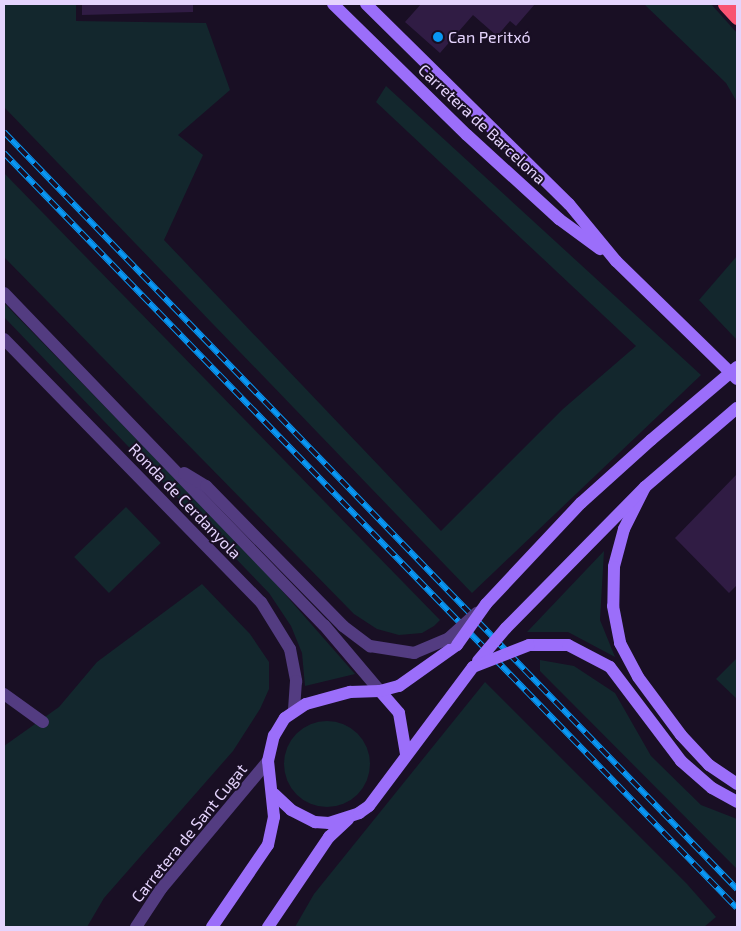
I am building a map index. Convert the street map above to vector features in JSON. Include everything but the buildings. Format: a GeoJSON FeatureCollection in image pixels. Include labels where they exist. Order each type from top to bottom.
{"type":"FeatureCollection","features":[{"type":"Feature","properties":{"kind":"highway"},"geometry":{"type":"LineString","coordinates":[[726,4],[737,17]]}},
{"type":"Feature","properties":{"kind":"main road","name":"Carretera de Barcelona"},"geometry":{"type":"LineString","coordinates":[[333,4],[474,142],[559,218],[616,262],[737,379]]}},
{"type":"Feature","properties":{"kind":"main road"},"geometry":{"type":"LineString","coordinates":[[340,4],[348,18]]}},
{"type":"Feature","properties":{"kind":"main road","name":"Carretera de Barcelona"},"geometry":{"type":"LineString","coordinates":[[366,4],[569,204],[616,262]]}},
{"type":"Feature","properties":{"kind":"main road"},"geometry":{"type":"LineString","coordinates":[[212,927],[268,845],[274,794],[268,761],[274,736],[294,709],[350,692],[380,691],[413,679],[453,641],[582,503],[651,440],[737,367]]}},
{"type":"Feature","properties":{"kind":"main road"},"geometry":{"type":"LineString","coordinates":[[268,927],[329,837],[348,819],[369,806],[406,754],[473,667],[506,628],[645,487],[737,408]]}},
{"type":"Feature","properties":{"kind":"main road"},"geometry":{"type":"LineString","coordinates":[[645,487],[624,528],[614,567],[613,606],[620,643],[638,677],[681,735],[709,764],[737,784]]}},
{"type":"Feature","properties":{"kind":"main road"},"geometry":{"type":"LineString","coordinates":[[473,667],[529,645],[568,645],[610,667],[681,761],[712,788],[737,802]]}},
{"type":"Feature","properties":{"kind":"main road"},"geometry":{"type":"LineString","coordinates":[[380,691],[399,713],[406,754]]}},
{"type":"Feature","properties":{"kind":"main road"},"geometry":{"type":"LineString","coordinates":[[274,794],[291,810],[315,822],[348,819]]}},
{"type":"Feature","properties":{"kind":"street","name":"Ronda de Cerdanyola"},"geometry":{"type":"LineString","coordinates":[[4,293],[324,625],[380,691]]}},
{"type":"Feature","properties":{"kind":"street","name":"Ronda de Cerdanyola"},"geometry":{"type":"LineString","coordinates":[[4,340],[261,602],[290,649],[296,681],[294,709]]}},
{"type":"Feature","properties":{"kind":"street","name":"Ronda de Cerdanyola"},"geometry":{"type":"LineString","coordinates":[[171,466],[206,486],[343,626],[370,646],[414,653],[453,641]]}},
{"type":"Feature","properties":{"kind":"street"},"geometry":{"type":"LineString","coordinates":[[4,694],[43,722]]}},
{"type":"Feature","properties":{"kind":"street","name":"Carretera de Sant Cugat"},"geometry":{"type":"LineString","coordinates":[[136,927],[161,889],[268,761]]}},
{"type":"Feature","properties":{"kind":"shaded area"},"geometry":{"type":"Polygon","coordinates":[[[4,4],[76,4],[76,21],[206,23],[230,90],[178,135],[203,155],[164,240],[441,531],[563,409],[636,346],[376,102],[386,86],[701,375],[472,593],[4,107],[4,4]]]}},
{"type":"Feature","properties":{"kind":"shaded area"},"geometry":{"type":"Polygon","coordinates":[[[644,4],[711,4],[737,33],[737,102],[726,83],[644,4]]]}},
{"type":"Feature","properties":{"kind":"shaded area"},"geometry":{"type":"Polygon","coordinates":[[[4,173],[440,620],[434,626],[422,633],[399,635],[377,629],[354,614],[4,257],[4,173]]]}},
{"type":"Feature","properties":{"kind":"shaded area"},"geometry":{"type":"Polygon","coordinates":[[[737,256],[737,340],[699,300],[737,256]]]}},
{"type":"Feature","properties":{"kind":"shaded area"},"geometry":{"type":"Polygon","coordinates":[[[4,303],[262,568],[355,674],[305,686],[302,653],[291,626],[269,593],[4,317],[4,303]]]}},
{"type":"Feature","properties":{"kind":"shaded area"},"geometry":{"type":"Polygon","coordinates":[[[126,507],[161,543],[109,593],[74,557],[126,507]]]}},
{"type":"Feature","properties":{"kind":"shaded area"},"geometry":{"type":"Polygon","coordinates":[[[604,551],[600,620],[615,657],[568,632],[527,632],[604,551]]]}},
{"type":"Feature","properties":{"kind":"shaded area"},"geometry":{"type":"Polygon","coordinates":[[[202,584],[250,634],[269,662],[269,689],[260,709],[233,751],[104,898],[87,927],[4,927],[4,746],[59,707],[97,662],[202,584]]]}},
{"type":"Feature","properties":{"kind":"shaded area"},"geometry":{"type":"Polygon","coordinates":[[[737,658],[737,699],[716,679],[737,658]]]}},
{"type":"Feature","properties":{"kind":"shaded area"},"geometry":{"type":"Polygon","coordinates":[[[540,660],[574,666],[615,693],[651,756],[701,805],[737,819],[737,869],[540,671],[540,660]]]}},
{"type":"Feature","properties":{"kind":"shaded area"},"geometry":{"type":"Polygon","coordinates":[[[485,682],[687,884],[716,917],[704,927],[295,927],[314,894],[485,682]]]}},
{"type":"Feature","properties":{"kind":"shaded area"},"geometry":{"type":"Polygon","coordinates":[[[327,721],[343,725],[357,734],[366,748],[370,764],[366,780],[357,794],[343,803],[327,807],[311,803],[297,794],[288,780],[284,764],[288,748],[297,734],[311,725],[327,721]]]}},
{"type":"Feature","properties":{"kind":"railway"},"geometry":{"type":"LineString","coordinates":[[4,132],[737,889]]}},
{"type":"Feature","properties":{"kind":"railway"},"geometry":{"type":"LineString","coordinates":[[4,153],[737,908]]}},
{"type":"Feature","properties":{"kind":"place","name":"Can Peritxó"},"geometry":{"type":"Point","coordinates":[438,37]}}]}
